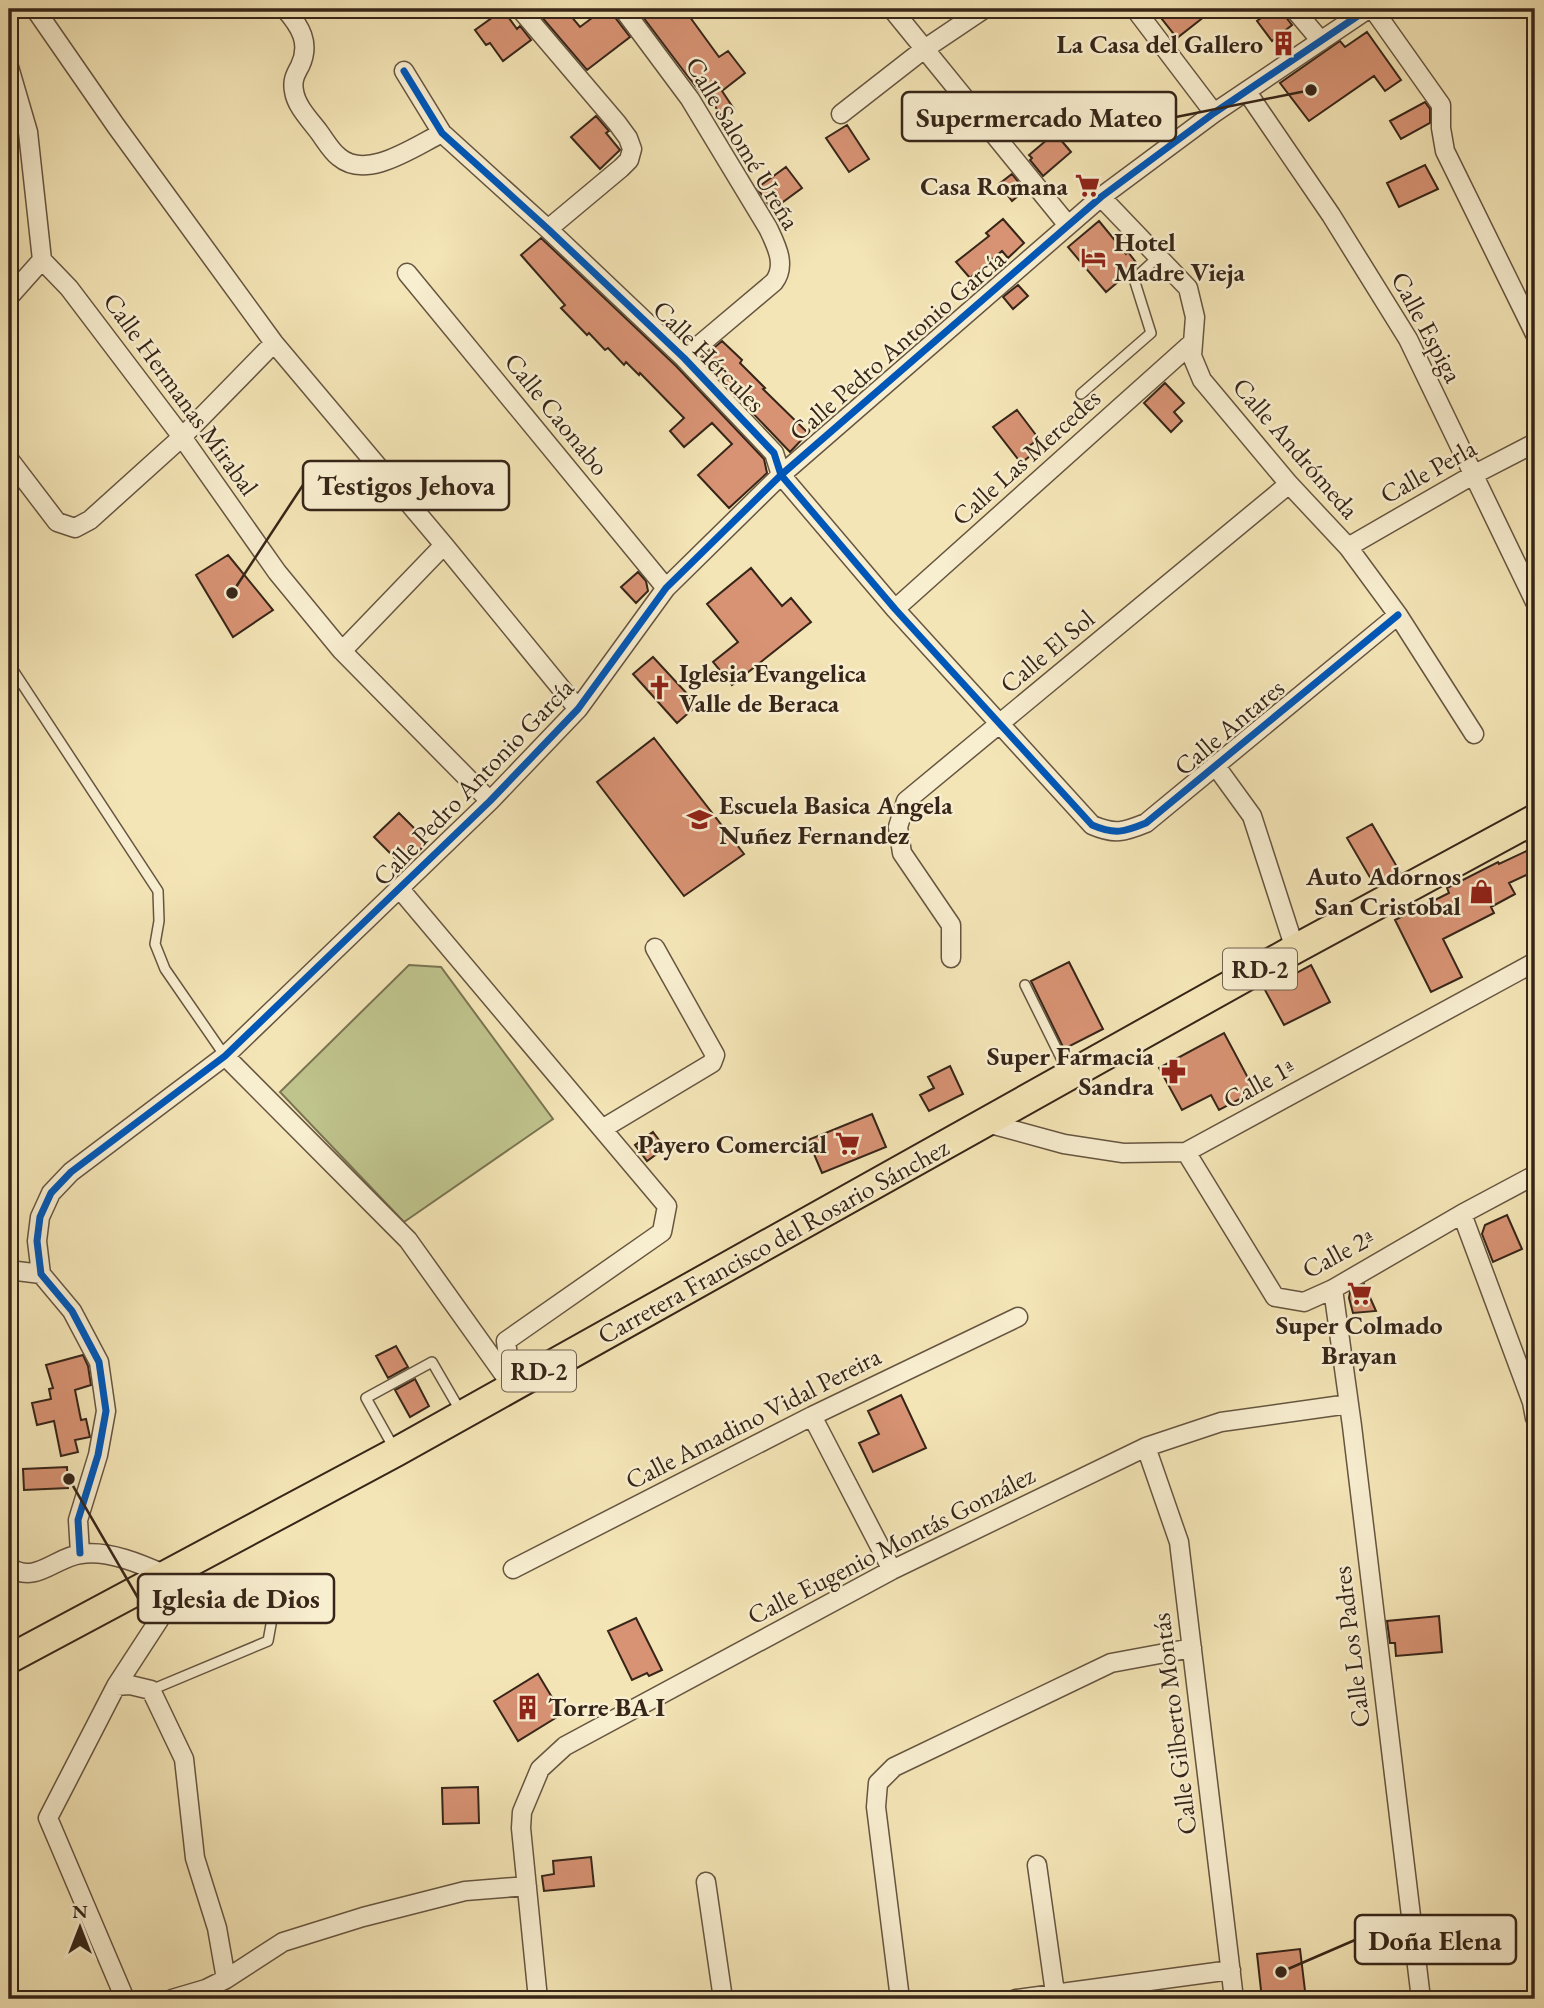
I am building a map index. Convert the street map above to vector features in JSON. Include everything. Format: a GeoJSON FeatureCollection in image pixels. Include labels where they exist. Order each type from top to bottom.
{"type":"FeatureCollection","features":[{"type":"Feature","properties":{"kind":"main road","name":"Carretera Francisco del Rosario Sánchez"},"geometry":{"type":"LineString","coordinates":[[9,1659],[396,1451],[1296,949],[1535,819]]}},
{"type":"Feature","properties":{"kind":"street"},"geometry":{"type":"LineString","coordinates":[[35,9],[116,126],[274,343],[578,709]]}},
{"type":"Feature","properties":{"kind":"street"},"geometry":{"type":"LineString","coordinates":[[285,9],[301,27],[305,46],[303,60],[293,80],[294,94],[299,105],[339,158],[356,166],[376,165],[442,133]]}},
{"type":"Feature","properties":{"kind":"street"},"geometry":{"type":"LineString","coordinates":[[520,9],[617,123],[632,149],[629,160],[621,168],[548,229]]}},
{"type":"Feature","properties":{"kind":"street","name":"Calle Salomé Ureña"},"geometry":{"type":"LineString","coordinates":[[623,9],[690,99],[768,228],[780,263],[774,282],[684,358]]}},
{"type":"Feature","properties":{"kind":"street"},"geometry":{"type":"LineString","coordinates":[[892,9],[1067,224]]}},
{"type":"Feature","properties":{"kind":"street"},"geometry":{"type":"LineString","coordinates":[[841,114],[923,50],[984,9]]}},
{"type":"Feature","properties":{"kind":"street"},"geometry":{"type":"LineString","coordinates":[[1135,9],[1214,113]]}},
{"type":"Feature","properties":{"kind":"street"},"geometry":{"type":"LineString","coordinates":[[1294,9],[1321,41]]}},
{"type":"Feature","properties":{"kind":"street"},"geometry":{"type":"LineString","coordinates":[[1370,9],[1441,107],[1445,151],[1535,334]]}},
{"type":"Feature","properties":{"kind":"street","name":"Calle Pedro Antonio García"},"geometry":{"type":"LineString","coordinates":[[41,1274],[37,1241],[40,1217],[51,1193],[71,1171],[225,1056],[489,801],[578,709],[666,588],[781,475],[1101,197],[1214,113],[1370,9]]}},
{"type":"Feature","properties":{"kind":"street"},"geometry":{"type":"LineString","coordinates":[[9,67],[28,132],[42,260],[9,297]]}},
{"type":"Feature","properties":{"kind":"street","name":"Calle Hércules"},"geometry":{"type":"LineString","coordinates":[[404,71],[442,133],[684,358],[774,453],[781,475],[895,609],[1078,812]]}},
{"type":"Feature","properties":{"kind":"street","name":"Calle Espiga"},"geometry":{"type":"LineString","coordinates":[[1247,92],[1331,215],[1408,340],[1535,602]]}},
{"type":"Feature","properties":{"kind":"street","name":"Calle Andrómeda"},"geometry":{"type":"LineString","coordinates":[[1101,197],[1188,288],[1195,317],[1192,356],[1202,380],[1289,484],[1348,547],[1398,615],[1474,734]]}},
{"type":"Feature","properties":{"kind":"street","name":"Calle Hermanas Mirabal"},"geometry":{"type":"LineString","coordinates":[[42,260],[69,288],[182,437],[277,572],[342,651],[489,801]]}},
{"type":"Feature","properties":{"kind":"street","name":"Calle Caonabo"},"geometry":{"type":"LineString","coordinates":[[407,273],[666,588]]}},
{"type":"Feature","properties":{"kind":"street"},"geometry":{"type":"LineString","coordinates":[[9,459],[57,522],[75,528],[90,520],[182,437],[274,343]]}},
{"type":"Feature","properties":{"kind":"street","name":"Calle Las Mercedes"},"geometry":{"type":"LineString","coordinates":[[895,609],[1192,343]]}},
{"type":"Feature","properties":{"kind":"street","name":"Calle Perla"},"geometry":{"type":"LineString","coordinates":[[1348,547],[1473,475],[1535,443]]}},
{"type":"Feature","properties":{"kind":"street","name":"Calle El Sol"},"geometry":{"type":"LineString","coordinates":[[951,958],[951,925],[901,853],[898,827],[906,801],[1289,484]]}},
{"type":"Feature","properties":{"kind":"street"},"geometry":{"type":"LineString","coordinates":[[342,651],[444,545]]}},
{"type":"Feature","properties":{"kind":"street","name":"Calle Antares"},"geometry":{"type":"LineString","coordinates":[[1078,812],[1093,825],[1109,832],[1127,831],[1146,823],[1398,615]]}},
{"type":"Feature","properties":{"kind":"street"},"geometry":{"type":"LineString","coordinates":[[1215,765],[1252,816],[1296,949]]}},
{"type":"Feature","properties":{"kind":"street"},"geometry":{"type":"LineString","coordinates":[[399,888],[667,1206],[662,1232],[506,1341],[512,1386]]}},
{"type":"Feature","properties":{"kind":"street"},"geometry":{"type":"LineString","coordinates":[[602,1129],[712,1063],[715,1055],[655,948]]}},
{"type":"Feature","properties":{"kind":"street","name":"Calle 1ª"},"geometry":{"type":"LineString","coordinates":[[987,1123],[1064,1144],[1111,1151],[1186,1152],[1535,962]]}},
{"type":"Feature","properties":{"kind":"street"},"geometry":{"type":"LineString","coordinates":[[225,1056],[408,1240],[512,1386]]}},
{"type":"Feature","properties":{"kind":"street","name":"Calle 2ª"},"geometry":{"type":"LineString","coordinates":[[1186,1152],[1275,1297],[1304,1302],[1333,1289],[1535,1175]]}},
{"type":"Feature","properties":{"kind":"street"},"geometry":{"type":"LineString","coordinates":[[1462,1214],[1535,1418]]}},
{"type":"Feature","properties":{"kind":"street"},"geometry":{"type":"LineString","coordinates":[[9,1270],[41,1274],[72,1311],[99,1362],[106,1411],[98,1455],[78,1520],[80,1553]]}},
{"type":"Feature","properties":{"kind":"street","name":"Calle Los Padres"},"geometry":{"type":"LineString","coordinates":[[1333,1289],[1421,1999]]}},
{"type":"Feature","properties":{"kind":"street","name":"Calle Amadino Vidal Pereira"},"geometry":{"type":"LineString","coordinates":[[513,1569],[812,1416],[1018,1317]]}},
{"type":"Feature","properties":{"kind":"street","name":"Calle Eugenio Montás González"},"geometry":{"type":"LineString","coordinates":[[538,1999],[521,1828],[522,1812],[540,1769],[565,1746],[892,1570],[1146,1447],[1221,1422],[1349,1404]]}},
{"type":"Feature","properties":{"kind":"street"},"geometry":{"type":"LineString","coordinates":[[812,1416],[892,1570]]}},
{"type":"Feature","properties":{"kind":"street","name":"Calle Gilberto Montás"},"geometry":{"type":"LineString","coordinates":[[1146,1447],[1179,1542],[1234,1999]]}},
{"type":"Feature","properties":{"kind":"street"},"geometry":{"type":"LineString","coordinates":[[9,1567],[15,1571],[35,1574],[80,1553],[123,1557],[166,1574],[159,1620],[116,1686],[48,1818],[125,1999]]}},
{"type":"Feature","properties":{"kind":"street"},"geometry":{"type":"LineString","coordinates":[[900,1999],[876,1807],[878,1783],[894,1767],[1111,1663],[1192,1647]]}},
{"type":"Feature","properties":{"kind":"street"},"geometry":{"type":"LineString","coordinates":[[116,1686],[130,1685],[151,1690],[184,1759],[195,1858],[217,1928],[226,1979]]}},
{"type":"Feature","properties":{"kind":"street"},"geometry":{"type":"LineString","coordinates":[[1037,1865],[1055,1993]]}},
{"type":"Feature","properties":{"kind":"street"},"geometry":{"type":"LineString","coordinates":[[706,1882],[723,1999]]}},
{"type":"Feature","properties":{"kind":"street"},"geometry":{"type":"LineString","coordinates":[[172,1999],[206,1989],[226,1979],[283,1942],[465,1891],[527,1886]]}},
{"type":"Feature","properties":{"kind":"street"},"geometry":{"type":"LineString","coordinates":[[1016,1999],[1231,1970]]}},
{"type":"Feature","properties":{"kind":"lane"},"geometry":{"type":"LineString","coordinates":[[1081,394],[1151,333],[1134,279],[1158,257]]}},
{"type":"Feature","properties":{"kind":"lane"},"geometry":{"type":"LineString","coordinates":[[9,664],[158,891],[159,921],[155,944],[165,969],[225,1056]]}},
{"type":"Feature","properties":{"kind":"lane"},"geometry":{"type":"LineString","coordinates":[[1025,985],[1070,1077]]}},
{"type":"Feature","properties":{"kind":"lane"},"geometry":{"type":"LineString","coordinates":[[396,1451],[366,1398],[432,1363],[463,1414]]}},
{"type":"Feature","properties":{"kind":"lane"},"geometry":{"type":"LineString","coordinates":[[151,1690],[268,1641],[272,1619],[242,1594],[232,1592]]}},
{"type":"Feature","properties":{"kind":"green space"},"geometry":{"type":"Polygon","coordinates":[[[409,965],[441,967],[553,1119],[404,1222],[280,1092],[409,965]]]}},
{"type":"Feature","properties":{"kind":"building"},"geometry":{"type":"Polygon","coordinates":[[[547,9],[565,9],[580,27],[604,9],[612,9],[614,16],[630,37],[587,70],[540,15],[547,9]]]}},
{"type":"Feature","properties":{"kind":"building"},"geometry":{"type":"Polygon","coordinates":[[[637,9],[684,9],[719,57],[728,51],[745,73],[722,91],[734,109],[722,117],[637,9]]]}},
{"type":"Feature","properties":{"kind":"building"},"geometry":{"type":"Polygon","coordinates":[[[1154,9],[1214,9],[1177,38],[1154,9]]]}},
{"type":"Feature","properties":{"kind":"building"},"geometry":{"type":"Polygon","coordinates":[[[1273,9],[1283,9],[1292,25],[1272,41],[1257,21],[1273,9]]]}},
{"type":"Feature","properties":{"kind":"building"},"geometry":{"type":"Polygon","coordinates":[[[503,10],[517,29],[520,26],[531,40],[503,61],[490,43],[486,45],[475,30],[503,10]]]}},
{"type":"Feature","properties":{"kind":"building"},"geometry":{"type":"Polygon","coordinates":[[[1367,32],[1401,80],[1385,91],[1374,76],[1309,121],[1280,83],[1340,41],[1345,47],[1367,32]]]}},
{"type":"Feature","properties":{"kind":"building"},"geometry":{"type":"Polygon","coordinates":[[[1425,102],[1430,109],[1430,123],[1401,139],[1390,121],[1425,102]]]}},
{"type":"Feature","properties":{"kind":"building"},"geometry":{"type":"Polygon","coordinates":[[[596,116],[620,150],[600,169],[571,137],[596,116]]]}},
{"type":"Feature","properties":{"kind":"building"},"geometry":{"type":"Polygon","coordinates":[[[847,125],[869,159],[849,172],[826,138],[847,125]]]}},
{"type":"Feature","properties":{"kind":"building"},"geometry":{"type":"Polygon","coordinates":[[[1055,133],[1071,152],[1043,176],[1029,155],[1055,133]]]}},
{"type":"Feature","properties":{"kind":"building"},"geometry":{"type":"Polygon","coordinates":[[[1425,165],[1438,189],[1399,207],[1387,183],[1425,165]]]}},
{"type":"Feature","properties":{"kind":"building"},"geometry":{"type":"Polygon","coordinates":[[[786,167],[802,188],[772,210],[757,188],[786,167]]]}},
{"type":"Feature","properties":{"kind":"building"},"geometry":{"type":"Polygon","coordinates":[[[1012,174],[1025,190],[1012,201],[999,184],[1012,174]]]}},
{"type":"Feature","properties":{"kind":"building"},"geometry":{"type":"Polygon","coordinates":[[[1003,219],[1024,243],[1008,258],[1002,251],[970,278],[956,262],[989,236],[986,233],[1003,219]]]}},
{"type":"Feature","properties":{"kind":"building","name":"Hotel Madre Vieja"},"geometry":{"type":"Polygon","coordinates":[[[1099,221],[1138,265],[1106,292],[1068,247],[1099,221]]]}},
{"type":"Feature","properties":{"kind":"building"},"geometry":{"type":"Polygon","coordinates":[[[541,238],[676,366],[764,459],[767,473],[729,508],[698,475],[732,444],[712,423],[684,447],[670,431],[684,418],[640,373],[639,375],[626,362],[624,365],[608,348],[605,350],[589,333],[587,335],[561,308],[565,305],[521,255],[541,238]]]}},
{"type":"Feature","properties":{"kind":"building"},"geometry":{"type":"Polygon","coordinates":[[[1018,285],[1028,296],[1013,309],[1003,297],[1018,285]]]}},
{"type":"Feature","properties":{"kind":"building"},"geometry":{"type":"Polygon","coordinates":[[[722,341],[742,360],[740,363],[765,388],[763,389],[808,433],[790,452],[701,359],[722,341]]]}},
{"type":"Feature","properties":{"kind":"building"},"geometry":{"type":"Polygon","coordinates":[[[1165,383],[1184,403],[1174,412],[1182,421],[1171,432],[1144,403],[1165,383]]]}},
{"type":"Feature","properties":{"kind":"building"},"geometry":{"type":"Polygon","coordinates":[[[1017,410],[1039,439],[1029,446],[1034,453],[1021,463],[993,427],[1017,410]]]}},
{"type":"Feature","properties":{"kind":"building"},"geometry":{"type":"Polygon","coordinates":[[[228,555],[273,610],[233,637],[196,575],[228,555]]]}},
{"type":"Feature","properties":{"kind":"building"},"geometry":{"type":"Polygon","coordinates":[[[751,568],[782,606],[791,598],[811,622],[732,685],[713,662],[738,642],[707,604],[751,568]]]}},
{"type":"Feature","properties":{"kind":"building"},"geometry":{"type":"Polygon","coordinates":[[[638,572],[646,581],[648,591],[636,603],[621,587],[638,572]]]}},
{"type":"Feature","properties":{"kind":"building","name":"Iglesia Evangelica Valle de Beraca"},"geometry":{"type":"Polygon","coordinates":[[[653,657],[691,698],[687,702],[693,709],[677,723],[633,674],[653,657]]]}},
{"type":"Feature","properties":{"kind":"building","name":"Escuela Basica Angela Nuñez Fernandez"},"geometry":{"type":"Polygon","coordinates":[[[654,738],[744,854],[684,896],[597,782],[654,738]]]}},
{"type":"Feature","properties":{"kind":"building"},"geometry":{"type":"Polygon","coordinates":[[[399,813],[428,842],[403,866],[374,837],[399,813]]]}},
{"type":"Feature","properties":{"kind":"building"},"geometry":{"type":"Polygon","coordinates":[[[1372,824],[1400,872],[1375,886],[1347,838],[1372,824]]]}},
{"type":"Feature","properties":{"kind":"building"},"geometry":{"type":"Polygon","coordinates":[[[1535,847],[1535,871],[1509,883],[1515,894],[1491,907],[1494,913],[1443,939],[1462,977],[1431,992],[1395,920],[1449,893],[1447,888],[1535,847]]]}},
{"type":"Feature","properties":{"kind":"building"},"geometry":{"type":"Polygon","coordinates":[[[1069,962],[1103,1029],[1064,1049],[1031,981],[1069,962]]]}},
{"type":"Feature","properties":{"kind":"building"},"geometry":{"type":"Polygon","coordinates":[[[1311,965],[1330,1002],[1284,1025],[1265,990],[1311,965]]]}},
{"type":"Feature","properties":{"kind":"building"},"geometry":{"type":"Polygon","coordinates":[[[1224,1033],[1255,1091],[1219,1110],[1211,1095],[1182,1110],[1159,1068],[1224,1033]]]}},
{"type":"Feature","properties":{"kind":"building"},"geometry":{"type":"Polygon","coordinates":[[[950,1066],[963,1094],[929,1111],[920,1095],[934,1088],[928,1077],[950,1066]]]}},
{"type":"Feature","properties":{"kind":"building","name":"Payero Comercial"},"geometry":{"type":"Polygon","coordinates":[[[872,1114],[886,1147],[822,1173],[808,1140],[872,1114]]]}},
{"type":"Feature","properties":{"kind":"building"},"geometry":{"type":"Polygon","coordinates":[[[653,1132],[665,1148],[647,1161],[635,1145],[653,1132]]]}},
{"type":"Feature","properties":{"kind":"building"},"geometry":{"type":"Polygon","coordinates":[[[1507,1215],[1522,1249],[1493,1262],[1482,1234],[1485,1225],[1507,1215]]]}},
{"type":"Feature","properties":{"kind":"building","name":"Super Colmado Brayan"},"geometry":{"type":"Polygon","coordinates":[[[1364,1284],[1376,1311],[1353,1313],[1350,1292],[1364,1284]]]}},
{"type":"Feature","properties":{"kind":"building"},"geometry":{"type":"Polygon","coordinates":[[[396,1346],[408,1367],[388,1378],[376,1356],[396,1346]]]}},
{"type":"Feature","properties":{"kind":"building"},"geometry":{"type":"Polygon","coordinates":[[[83,1355],[91,1385],[75,1390],[81,1420],[86,1419],[90,1437],[75,1440],[78,1452],[61,1456],[54,1421],[37,1425],[32,1403],[51,1399],[49,1389],[53,1388],[46,1365],[83,1355]]]}},
{"type":"Feature","properties":{"kind":"building"},"geometry":{"type":"Polygon","coordinates":[[[415,1379],[429,1406],[410,1417],[395,1390],[415,1379]]]}},
{"type":"Feature","properties":{"kind":"building"},"geometry":{"type":"Polygon","coordinates":[[[901,1395],[926,1448],[873,1472],[859,1443],[879,1434],[868,1411],[901,1395]]]}},
{"type":"Feature","properties":{"kind":"building"},"geometry":{"type":"Polygon","coordinates":[[[67,1467],[68,1488],[24,1490],[23,1469],[67,1467]]]}},
{"type":"Feature","properties":{"kind":"building"},"geometry":{"type":"Polygon","coordinates":[[[1439,1616],[1442,1652],[1396,1656],[1395,1643],[1390,1643],[1387,1621],[1439,1616]]]}},
{"type":"Feature","properties":{"kind":"building"},"geometry":{"type":"Polygon","coordinates":[[[636,1618],[662,1670],[632,1680],[608,1631],[636,1618]]]}},
{"type":"Feature","properties":{"kind":"building","name":"Torre BA I"},"geometry":{"type":"Polygon","coordinates":[[[538,1674],[562,1714],[518,1741],[494,1701],[538,1674]]]}},
{"type":"Feature","properties":{"kind":"building"},"geometry":{"type":"Polygon","coordinates":[[[478,1787],[479,1823],[443,1824],[442,1788],[478,1787]]]}},
{"type":"Feature","properties":{"kind":"building"},"geometry":{"type":"Polygon","coordinates":[[[591,1857],[594,1886],[544,1891],[542,1876],[554,1874],[553,1861],[591,1857]]]}},
{"type":"Feature","properties":{"kind":"building"},"geometry":{"type":"Polygon","coordinates":[[[1300,1949],[1306,1999],[1262,1999],[1257,1954],[1300,1949]]]}},
{"type":"Feature","properties":{"kind":"cycle path"},"geometry":{"type":"LineString","coordinates":[[80,1553],[78,1520],[98,1455],[106,1411],[99,1362],[72,1311],[41,1274],[37,1241],[40,1217],[51,1193],[71,1172],[225,1056],[490,801],[578,709],[666,588],[781,475],[1101,197],[1214,113],[1368,9]]}},
{"type":"Feature","properties":{"kind":"cycle path"},"geometry":{"type":"LineString","coordinates":[[404,71],[442,133],[684,358],[774,453],[781,475],[895,609],[1092,825],[1119,831],[1146,823],[1398,615]]}},
{"type":"Feature","properties":{"kind":"place","name":"La Casa del Gallero"},"geometry":{"type":"Point","coordinates":[1283,44]}},
{"type":"Feature","properties":{"kind":"place","name":"Supermercado Mateo"},"geometry":{"type":"Point","coordinates":[1311,90]}},
{"type":"Feature","properties":{"kind":"place","name":"Casa Romana"},"geometry":{"type":"Point","coordinates":[1088,186]}},
{"type":"Feature","properties":{"kind":"place","name":"Hotel Madre Vieja"},"geometry":{"type":"Point","coordinates":[1094,257]}},
{"type":"Feature","properties":{"kind":"place","name":"Testigos Jehova"},"geometry":{"type":"Point","coordinates":[232,593]}},
{"type":"Feature","properties":{"kind":"place","name":"Iglesia Evangelica Valle de Beraca"},"geometry":{"type":"Point","coordinates":[659,688]}},
{"type":"Feature","properties":{"kind":"place","name":"Escuela Basica Angela Nuñez Fernandez"},"geometry":{"type":"Point","coordinates":[699,820]}},
{"type":"Feature","properties":{"kind":"place","name":"Auto Adornos San Cristobal"},"geometry":{"type":"Point","coordinates":[1481,891]}},
{"type":"Feature","properties":{"kind":"place","name":"Super Farmacia Sandra"},"geometry":{"type":"Point","coordinates":[1174,1071]}},
{"type":"Feature","properties":{"kind":"place","name":"Payero Comercial"},"geometry":{"type":"Point","coordinates":[847,1144]}},
{"type":"Feature","properties":{"kind":"place","name":"Super Colmado Brayan"},"geometry":{"type":"Point","coordinates":[1359,1293]}},
{"type":"Feature","properties":{"kind":"place","name":"Iglesia de Dios"},"geometry":{"type":"Point","coordinates":[69,1479]}},
{"type":"Feature","properties":{"kind":"place","name":"Torre BA I"},"geometry":{"type":"Point","coordinates":[528,1707]}},
{"type":"Feature","properties":{"kind":"place","name":"Doña Elena"},"geometry":{"type":"Point","coordinates":[1281,1972]}}]}
